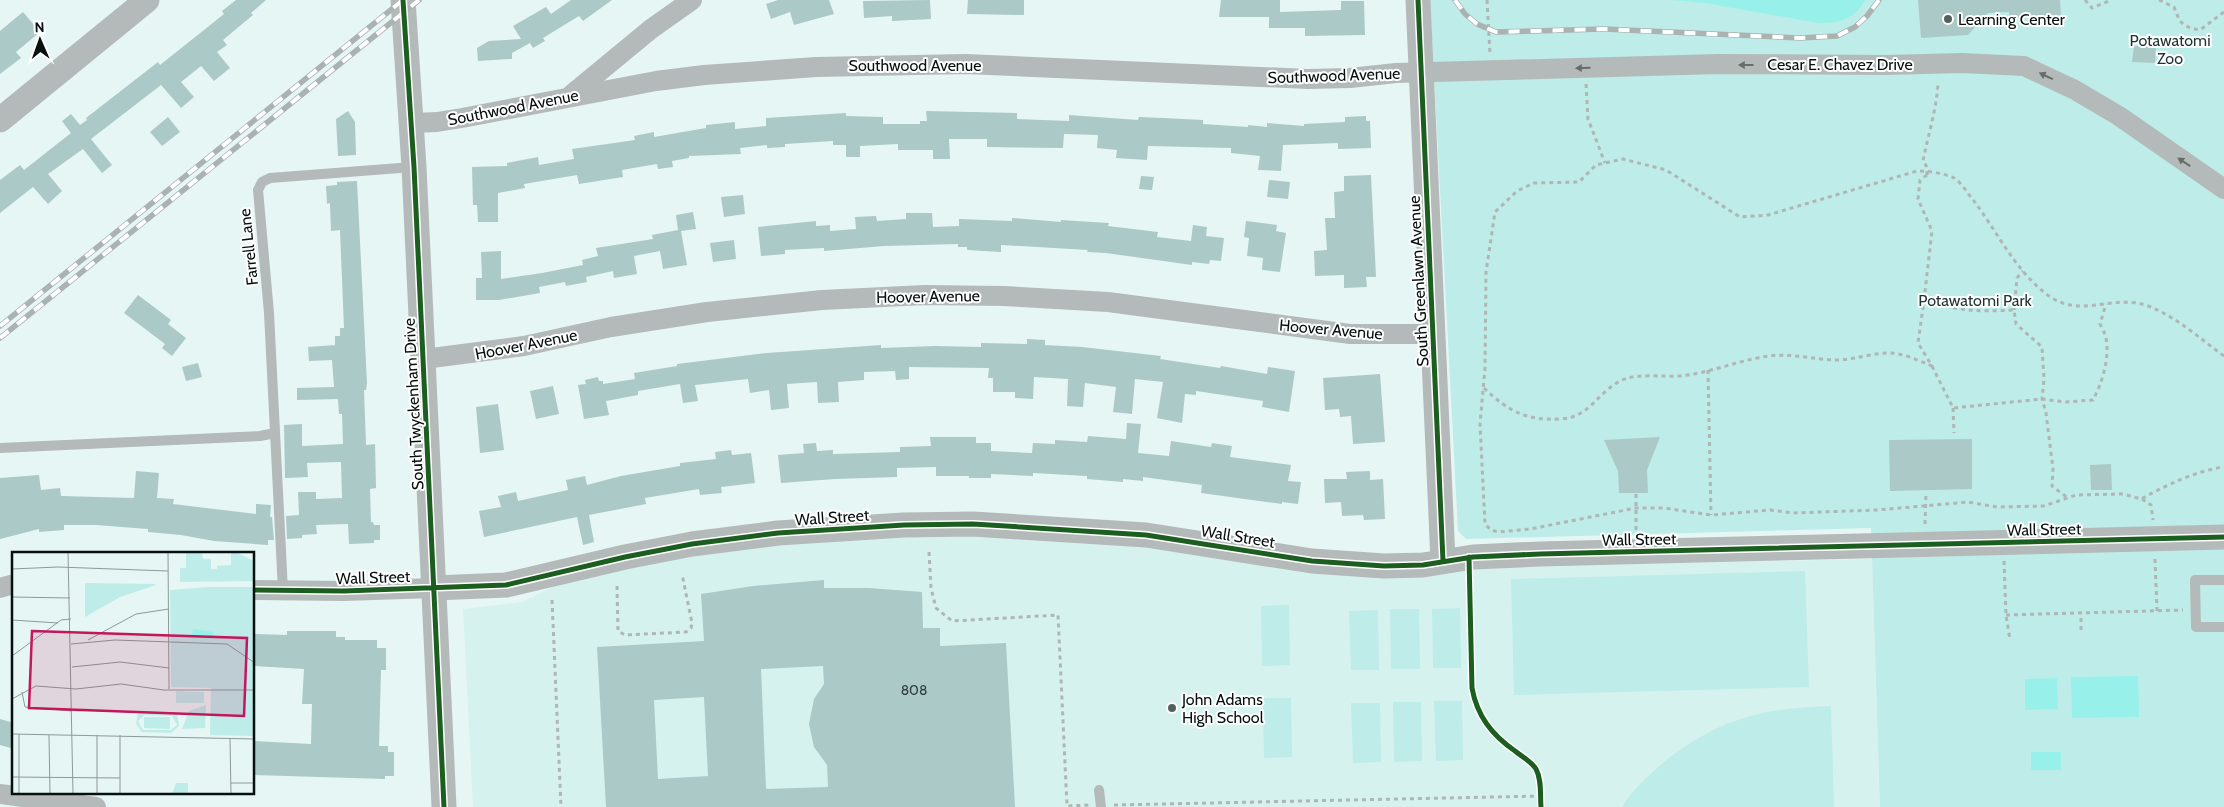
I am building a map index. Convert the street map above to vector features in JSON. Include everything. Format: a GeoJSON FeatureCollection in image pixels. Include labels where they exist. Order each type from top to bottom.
{"type":"FeatureCollection","features":[{"type":"Feature","properties":{"kind":"street","name":"South Twyckenham Drive"},"geometry":{"type":"LineString","coordinates":[[403,0],[412,123],[424,359],[444,807]]}},
{"type":"Feature","properties":{"kind":"street"},"geometry":{"type":"LineString","coordinates":[[570,96],[651,29],[692,0]]}},
{"type":"Feature","properties":{"kind":"street","name":"South Greenlawn Avenue"},"geometry":{"type":"LineString","coordinates":[[1418,0],[1443,561]]}},
{"type":"Feature","properties":{"kind":"street"},"geometry":{"type":"LineString","coordinates":[[0,120],[140,3]]}},
{"type":"Feature","properties":{"kind":"street","name":"Southwood Avenue"},"geometry":{"type":"LineString","coordinates":[[412,123],[462,118],[656,81],[704,75],[876,64],[966,64],[1308,79],[1421,72]]}},
{"type":"Feature","properties":{"kind":"street","name":"Cesar E. Chavez Drive"},"geometry":{"type":"LineString","coordinates":[[1421,72],[1719,64],[2024,66],[2075,90],[2119,116],[2224,189]]}},
{"type":"Feature","properties":{"kind":"street","name":"Hoover Avenue"},"geometry":{"type":"LineString","coordinates":[[424,359],[524,346],[611,327],[707,312],[822,300],[925,295],[1004,296],[1108,302],[1350,334],[1434,334]]}},
{"type":"Feature","properties":{"kind":"street","name":"Wall Street"},"geometry":{"type":"LineString","coordinates":[[255,590],[434,588],[506,585],[625,557],[692,544],[778,533],[904,525],[1010,526],[1146,535],[1312,560],[1384,566],[1424,565],[1473,556],[2224,537]]}},
{"type":"Feature","properties":{"kind":"street"},"geometry":{"type":"LineString","coordinates":[[0,794],[96,807]]}},
{"type":"Feature","properties":{"kind":"lane","name":"Farrell Lane"},"geometry":{"type":"LineString","coordinates":[[275,433],[269,313],[258,190],[262,182],[270,178],[414,167]]}},
{"type":"Feature","properties":{"kind":"lane"},"geometry":{"type":"LineString","coordinates":[[0,448],[160,442],[260,436],[275,433],[283,591]]}},
{"type":"Feature","properties":{"kind":"lane"},"geometry":{"type":"LineString","coordinates":[[2224,580],[2195,580],[2196,627],[2224,626]]}},
{"type":"Feature","properties":{"kind":"lane"},"geometry":{"type":"LineString","coordinates":[[1099,790],[1101,806]]}},
{"type":"Feature","properties":{"kind":"path"},"geometry":{"type":"LineString","coordinates":[[1487,0],[1490,30],[1490,70]]}},
{"type":"Feature","properties":{"kind":"path"},"geometry":{"type":"LineString","coordinates":[[2085,0],[2092,8],[2110,0]]}},
{"type":"Feature","properties":{"kind":"path"},"geometry":{"type":"LineString","coordinates":[[2159,0],[2174,7],[2178,20],[2187,28],[2200,30],[2224,12]]}},
{"type":"Feature","properties":{"kind":"path"},"geometry":{"type":"LineString","coordinates":[[1939,64],[1937,102],[1930,124],[1923,161],[1927,167],[1927,175],[1920,180],[1918,199],[1932,231],[1918,343],[1953,408],[1954,433]]}},
{"type":"Feature","properties":{"kind":"path"},"geometry":{"type":"LineString","coordinates":[[1585,68],[1588,119],[1605,163]]}},
{"type":"Feature","properties":{"kind":"path"},"geometry":{"type":"LineString","coordinates":[[2224,356],[2188,327],[2148,306],[2122,301],[2077,307],[2063,304],[2035,284],[2023,271],[1986,216],[1955,179],[1931,171],[1904,174],[1768,215],[1740,217],[1666,170],[1623,159],[1596,165],[1579,182],[1534,183],[1516,191],[1495,212],[1486,272],[1483,387],[1480,424],[1485,524],[1491,530],[1499,532],[1530,529],[1636,508],[1664,508],[1711,515],[1770,510],[1793,513],[1823,513],[1968,502],[1997,507],[2044,506],[2076,495],[2123,494],[2141,499],[2160,489],[2210,469],[2224,467]]}},
{"type":"Feature","properties":{"kind":"path"},"geometry":{"type":"LineString","coordinates":[[2023,271],[2017,278],[2014,310],[2016,324],[2042,347],[2044,379],[2042,399],[2053,469],[2052,486],[2068,498]]}},
{"type":"Feature","properties":{"kind":"path"},"geometry":{"type":"LineString","coordinates":[[1924,300],[1953,309],[1984,312],[2014,310]]}},
{"type":"Feature","properties":{"kind":"path"},"geometry":{"type":"LineString","coordinates":[[1953,408],[2042,399],[2066,402],[2093,400],[2101,386],[2105,366],[2106,338],[2100,324],[2106,304]]}},
{"type":"Feature","properties":{"kind":"path"},"geometry":{"type":"LineString","coordinates":[[1483,387],[1501,404],[1516,414],[1536,419],[1562,419],[1579,416],[1620,381],[1631,378],[1680,376],[1769,356],[1802,356],[1834,360],[1890,353],[1906,356],[1932,366]]}},
{"type":"Feature","properties":{"kind":"path"},"geometry":{"type":"LineString","coordinates":[[1708,370],[1711,515]]}},
{"type":"Feature","properties":{"kind":"path"},"geometry":{"type":"LineString","coordinates":[[1925,545],[1926,492]]}},
{"type":"Feature","properties":{"kind":"path"},"geometry":{"type":"LineString","coordinates":[[1636,494],[1637,552]]}},
{"type":"Feature","properties":{"kind":"path"},"geometry":{"type":"LineString","coordinates":[[2003,543],[2006,615],[2010,640]]}},
{"type":"Feature","properties":{"kind":"path"},"geometry":{"type":"LineString","coordinates":[[929,552],[931,588],[936,608],[952,621],[1058,615],[1067,806],[1540,799],[1540,787]]}},
{"type":"Feature","properties":{"kind":"path"},"geometry":{"type":"LineString","coordinates":[[617,586],[618,631],[625,635],[686,632],[691,628],[692,623],[682,574]]}},
{"type":"Feature","properties":{"kind":"path"},"geometry":{"type":"LineString","coordinates":[[552,600],[561,807]]}},
{"type":"Feature","properties":{"kind":"path"},"geometry":{"type":"LineString","coordinates":[[2006,615],[2186,610]]}},
{"type":"Feature","properties":{"kind":"path"},"geometry":{"type":"LineString","coordinates":[[2081,614],[2081,630]]}},
{"type":"Feature","properties":{"kind":"shaded area","name":"John Adams High School"},"geometry":{"type":"Polygon","coordinates":[[[967,533],[1485,567],[1872,559],[1880,807],[473,807],[463,609],[522,602],[569,579],[656,561],[779,543],[967,533]]]}},
{"type":"Feature","properties":{"kind":"green space","name":"Potawatomi Park"},"geometry":{"type":"Polygon","coordinates":[[[1430,0],[2224,0],[2224,807],[1880,807],[1871,528],[1466,539],[1458,531],[1430,0]]]}},
{"type":"Feature","properties":{"kind":"green space"},"geometry":{"type":"Polygon","coordinates":[[[1805,571],[1809,687],[1514,695],[1511,579],[1805,571]]]}},
{"type":"Feature","properties":{"kind":"green space"},"geometry":{"type":"Polygon","coordinates":[[[1289,605],[1290,665],[1262,666],[1261,606],[1289,605]]]}},
{"type":"Feature","properties":{"kind":"green space"},"geometry":{"type":"Polygon","coordinates":[[[1460,608],[1461,668],[1433,668],[1432,609],[1460,608]]]}},
{"type":"Feature","properties":{"kind":"green space"},"geometry":{"type":"Polygon","coordinates":[[[1390,609],[1419,609],[1420,669],[1391,669],[1390,609]]]}},
{"type":"Feature","properties":{"kind":"green space"},"geometry":{"type":"Polygon","coordinates":[[[1378,610],[1379,670],[1351,670],[1349,611],[1378,610]]]}},
{"type":"Feature","properties":{"kind":"green space"},"geometry":{"type":"Polygon","coordinates":[[[1263,698],[1291,698],[1292,757],[1264,758],[1263,698]]]}},
{"type":"Feature","properties":{"kind":"green space"},"geometry":{"type":"Polygon","coordinates":[[[1434,701],[1462,701],[1463,760],[1436,761],[1434,701]]]}},
{"type":"Feature","properties":{"kind":"green space"},"geometry":{"type":"Polygon","coordinates":[[[1393,702],[1421,702],[1422,761],[1394,762],[1393,702]]]}},
{"type":"Feature","properties":{"kind":"green space"},"geometry":{"type":"Polygon","coordinates":[[[1351,703],[1380,703],[1381,762],[1353,763],[1351,703]]]}},
{"type":"Feature","properties":{"kind":"green space"},"geometry":{"type":"Polygon","coordinates":[[[1831,706],[1834,807],[1622,807],[1647,777],[1684,747],[1703,735],[1742,719],[1763,713],[1831,706]]]}},
{"type":"Feature","properties":{"kind":"water"},"geometry":{"type":"Polygon","coordinates":[[[1672,0],[1865,0],[1856,12],[1846,19],[1819,23],[1705,3],[1672,0]]]}},
{"type":"Feature","properties":{"kind":"water"},"geometry":{"type":"Polygon","coordinates":[[[2138,676],[2139,717],[2072,718],[2071,677],[2138,676]]]}},
{"type":"Feature","properties":{"kind":"water"},"geometry":{"type":"Polygon","coordinates":[[[2057,678],[2058,709],[2025,710],[2025,679],[2057,678]]]}},
{"type":"Feature","properties":{"kind":"water"},"geometry":{"type":"Polygon","coordinates":[[[2031,752],[2061,752],[2061,770],[2031,770],[2031,752]]]}},
{"type":"Feature","properties":{"kind":"building"},"geometry":{"type":"Polygon","coordinates":[[[236,0],[266,0],[251,13],[253,15],[223,40],[227,45],[217,52],[230,68],[214,81],[201,66],[181,82],[194,97],[181,108],[161,85],[91,139],[112,165],[102,173],[83,149],[48,174],[62,191],[48,204],[33,187],[0,213],[0,180],[20,165],[24,170],[71,133],[62,121],[71,114],[80,125],[87,120],[86,118],[158,62],[160,65],[224,14],[222,11],[236,0]]]}},
{"type":"Feature","properties":{"kind":"building"},"geometry":{"type":"Polygon","coordinates":[[[571,0],[612,0],[583,21],[579,16],[543,38],[545,41],[533,48],[530,43],[512,53],[512,59],[478,61],[477,48],[489,41],[521,39],[513,26],[546,7],[551,14],[571,0]]]}},
{"type":"Feature","properties":{"kind":"building"},"geometry":{"type":"Polygon","coordinates":[[[778,0],[829,0],[834,14],[794,25],[790,12],[771,19],[766,4],[778,0]]]}},
{"type":"Feature","properties":{"kind":"building"},"geometry":{"type":"Polygon","coordinates":[[[930,0],[931,19],[892,21],[892,16],[864,18],[863,1],[930,0]]]}},
{"type":"Feature","properties":{"kind":"building"},"geometry":{"type":"Polygon","coordinates":[[[968,0],[1024,0],[1024,15],[967,14],[968,0]]]}},
{"type":"Feature","properties":{"kind":"building"},"geometry":{"type":"Polygon","coordinates":[[[1221,0],[1280,0],[1280,12],[1341,10],[1341,1],[1364,1],[1365,35],[1305,36],[1305,28],[1269,28],[1269,17],[1219,17],[1221,0]]]}},
{"type":"Feature","properties":{"kind":"building"},"geometry":{"type":"Polygon","coordinates":[[[1918,0],[2060,0],[2061,16],[2009,18],[2009,12],[1988,13],[1968,35],[1921,38],[1918,0]]]}},
{"type":"Feature","properties":{"kind":"building"},"geometry":{"type":"Polygon","coordinates":[[[23,12],[40,32],[16,52],[21,58],[0,74],[0,31],[23,12]]]}},
{"type":"Feature","properties":{"kind":"building"},"geometry":{"type":"Polygon","coordinates":[[[2134,46],[2156,47],[2155,63],[2132,62],[2134,46]]]}},
{"type":"Feature","properties":{"kind":"building"},"geometry":{"type":"Polygon","coordinates":[[[348,111],[355,122],[356,155],[338,156],[336,119],[348,111]]]}},
{"type":"Feature","properties":{"kind":"building"},"geometry":{"type":"Polygon","coordinates":[[[926,111],[1017,113],[1017,119],[1069,121],[1069,115],[1138,120],[1139,117],[1163,118],[1203,120],[1203,124],[1248,127],[1248,125],[1267,127],[1267,123],[1304,126],[1304,124],[1345,122],[1345,117],[1366,116],[1366,121],[1370,121],[1371,148],[1338,149],[1338,143],[1283,145],[1281,171],[1258,170],[1260,156],[1231,153],[1231,148],[1148,146],[1147,160],[1116,158],[1117,150],[1097,148],[1098,135],[1064,134],[1063,148],[987,147],[987,139],[949,139],[950,159],[933,159],[933,150],[898,150],[898,144],[860,146],[860,157],[846,157],[846,145],[833,145],[833,141],[785,144],[785,147],[767,148],[767,145],[740,148],[741,154],[689,156],[689,158],[672,161],[673,167],[658,169],[657,164],[622,170],[623,177],[579,184],[577,175],[524,184],[525,188],[498,193],[498,222],[478,222],[477,205],[473,205],[472,167],[507,166],[507,163],[538,157],[539,165],[574,159],[572,149],[635,140],[634,136],[654,132],[654,137],[706,128],[706,125],[735,122],[735,129],[766,126],[766,118],[846,113],[846,116],[883,117],[883,124],[920,124],[920,121],[927,121],[926,111]]]}},
{"type":"Feature","properties":{"kind":"building"},"geometry":{"type":"Polygon","coordinates":[[[168,117],[180,132],[162,146],[150,132],[168,117]]]}},
{"type":"Feature","properties":{"kind":"building"},"geometry":{"type":"Polygon","coordinates":[[[1371,175],[1376,277],[1366,277],[1367,287],[1344,288],[1344,275],[1315,276],[1314,251],[1327,250],[1325,218],[1335,218],[1334,192],[1344,191],[1344,176],[1371,175]]]}},
{"type":"Feature","properties":{"kind":"building"},"geometry":{"type":"Polygon","coordinates":[[[1141,176],[1154,177],[1152,190],[1139,189],[1141,176]]]}},
{"type":"Feature","properties":{"kind":"building"},"geometry":{"type":"Polygon","coordinates":[[[1269,180],[1290,182],[1288,199],[1267,197],[1269,180]]]}},
{"type":"Feature","properties":{"kind":"building"},"geometry":{"type":"Polygon","coordinates":[[[357,181],[367,383],[366,390],[364,390],[366,445],[375,444],[376,488],[370,489],[371,522],[374,525],[380,525],[380,540],[374,540],[374,543],[349,544],[348,524],[316,525],[317,534],[287,539],[286,516],[299,515],[298,492],[316,492],[316,499],[342,498],[341,462],[307,463],[308,477],[285,478],[284,425],[302,424],[302,446],[343,444],[342,414],[339,414],[338,399],[297,400],[297,388],[334,387],[332,360],[309,361],[308,347],[335,345],[335,336],[340,336],[340,328],[344,328],[340,230],[331,231],[330,203],[327,204],[326,186],[337,185],[337,182],[357,181]]]}},
{"type":"Feature","properties":{"kind":"building"},"geometry":{"type":"Polygon","coordinates":[[[743,195],[745,214],[724,217],[721,197],[743,195]]]}},
{"type":"Feature","properties":{"kind":"building"},"geometry":{"type":"Polygon","coordinates":[[[693,212],[696,229],[681,231],[687,265],[663,269],[660,251],[634,256],[637,274],[614,278],[613,271],[586,277],[587,282],[566,286],[565,282],[539,287],[540,293],[499,300],[476,300],[476,278],[482,278],[481,252],[501,251],[501,279],[542,273],[583,265],[582,260],[598,256],[596,248],[653,239],[652,235],[678,230],[676,215],[693,212]]]}},
{"type":"Feature","properties":{"kind":"building"},"geometry":{"type":"Polygon","coordinates":[[[906,213],[932,213],[933,227],[959,226],[959,219],[1012,221],[1012,218],[1109,223],[1108,226],[1158,232],[1157,237],[1191,241],[1193,225],[1207,227],[1206,236],[1224,238],[1221,261],[1210,260],[1209,264],[1192,262],[1192,265],[1087,252],[1088,250],[1001,245],[1001,252],[967,250],[967,247],[958,247],[958,244],[884,246],[824,251],[824,248],[785,250],[785,254],[761,256],[758,227],[816,221],[816,226],[830,225],[830,231],[856,229],[855,217],[876,216],[877,221],[906,219],[906,213]]]}},
{"type":"Feature","properties":{"kind":"building"},"geometry":{"type":"Polygon","coordinates":[[[1246,221],[1277,225],[1276,231],[1286,233],[1280,272],[1262,270],[1263,258],[1247,256],[1249,238],[1244,237],[1246,221]]]}},
{"type":"Feature","properties":{"kind":"building"},"geometry":{"type":"Polygon","coordinates":[[[734,240],[736,259],[713,262],[710,243],[734,240]]]}},
{"type":"Feature","properties":{"kind":"building"},"geometry":{"type":"Polygon","coordinates":[[[138,295],[171,320],[168,324],[186,338],[172,356],[162,348],[165,344],[124,313],[138,295]]]}},
{"type":"Feature","properties":{"kind":"building"},"geometry":{"type":"Polygon","coordinates":[[[1027,339],[1045,340],[1045,345],[1082,347],[1161,356],[1160,359],[1220,368],[1221,366],[1267,374],[1268,367],[1295,371],[1289,412],[1262,407],[1263,401],[1196,391],[1196,395],[1185,394],[1182,423],[1157,418],[1163,382],[1135,379],[1132,414],[1113,412],[1116,387],[1085,383],[1083,407],[1067,406],[1068,379],[1034,377],[1033,399],[1015,398],[1015,392],[993,392],[993,378],[988,378],[989,368],[909,367],[909,379],[896,380],[895,371],[864,372],[864,380],[838,382],[839,402],[818,403],[817,382],[787,384],[789,408],[771,410],[769,390],[750,393],[748,379],[695,385],[698,401],[683,403],[680,384],[638,391],[638,395],[606,401],[609,415],[584,419],[578,385],[586,384],[585,380],[598,377],[599,381],[603,381],[603,384],[635,379],[634,373],[677,366],[677,364],[767,353],[881,345],[881,348],[981,347],[981,343],[1027,344],[1027,339]]]}},
{"type":"Feature","properties":{"kind":"building"},"geometry":{"type":"Polygon","coordinates":[[[198,363],[202,377],[186,381],[182,367],[198,363]]]}},
{"type":"Feature","properties":{"kind":"building"},"geometry":{"type":"Polygon","coordinates":[[[1380,374],[1385,442],[1353,444],[1351,416],[1340,417],[1339,409],[1325,410],[1323,378],[1380,374]]]}},
{"type":"Feature","properties":{"kind":"building"},"geometry":{"type":"Polygon","coordinates":[[[553,386],[559,414],[536,419],[530,391],[553,386]]]}},
{"type":"Feature","properties":{"kind":"building"},"geometry":{"type":"Polygon","coordinates":[[[498,404],[504,450],[480,453],[476,407],[498,404]]]}},
{"type":"Feature","properties":{"kind":"building"},"geometry":{"type":"Polygon","coordinates":[[[1127,423],[1141,424],[1138,453],[1169,456],[1171,441],[1211,447],[1212,443],[1232,446],[1230,457],[1291,465],[1288,481],[1301,482],[1298,504],[1282,502],[1282,504],[1201,493],[1202,485],[1143,477],[1143,481],[1123,479],[1123,482],[1087,479],[1087,476],[1033,473],[1033,476],[991,474],[991,478],[969,478],[969,476],[936,476],[936,467],[897,468],[897,477],[781,483],[778,455],[804,453],[803,444],[816,443],[817,451],[833,450],[833,454],[900,452],[900,447],[931,446],[930,437],[976,437],[976,443],[991,443],[991,451],[1032,453],[1033,443],[1055,444],[1055,440],[1087,442],[1088,436],[1126,439],[1127,423]]]}},
{"type":"Feature","properties":{"kind":"building"},"geometry":{"type":"Polygon","coordinates":[[[1660,437],[1647,470],[1648,493],[1619,493],[1618,471],[1604,440],[1660,437]]]}},
{"type":"Feature","properties":{"kind":"building"},"geometry":{"type":"Polygon","coordinates":[[[1972,439],[1972,489],[1890,491],[1889,440],[1972,439]]]}},
{"type":"Feature","properties":{"kind":"building"},"geometry":{"type":"Polygon","coordinates":[[[731,450],[732,455],[751,453],[755,483],[721,487],[722,493],[700,495],[699,489],[645,498],[646,504],[589,515],[594,542],[583,545],[577,517],[484,537],[479,511],[501,507],[498,496],[516,492],[518,501],[568,490],[566,480],[585,476],[587,485],[621,476],[680,466],[680,463],[716,459],[715,452],[731,450]]]}},
{"type":"Feature","properties":{"kind":"building"},"geometry":{"type":"Polygon","coordinates":[[[2111,464],[2112,490],[2091,490],[2090,465],[2111,464]]]}},
{"type":"Feature","properties":{"kind":"building"},"geometry":{"type":"Polygon","coordinates":[[[136,471],[159,473],[157,498],[174,499],[173,504],[256,514],[256,504],[271,505],[270,517],[272,517],[274,540],[268,540],[268,545],[214,541],[148,532],[148,529],[96,525],[64,525],[64,530],[39,532],[39,529],[0,539],[0,478],[39,475],[41,490],[60,488],[61,496],[134,498],[136,471]]]}},
{"type":"Feature","properties":{"kind":"building"},"geometry":{"type":"Polygon","coordinates":[[[1370,471],[1370,480],[1383,479],[1385,519],[1364,520],[1363,515],[1342,516],[1341,502],[1325,503],[1324,479],[1347,479],[1346,472],[1370,471]]]}},
{"type":"Feature","properties":{"kind":"building"},"geometry":{"type":"Polygon","coordinates":[[[824,580],[824,588],[869,588],[922,592],[923,628],[940,628],[940,646],[1006,643],[1015,807],[606,807],[597,647],[704,641],[701,594],[753,586],[824,580]],[[823,666],[761,669],[766,789],[828,787],[827,765],[814,747],[809,724],[814,699],[824,684],[823,666]],[[704,697],[654,700],[658,779],[708,776],[704,697]]]}},
{"type":"Feature","properties":{"kind":"building"},"geometry":{"type":"Polygon","coordinates":[[[287,631],[336,631],[336,637],[345,637],[345,640],[377,640],[377,648],[386,648],[386,670],[381,670],[379,746],[388,746],[388,752],[394,752],[394,776],[385,776],[385,779],[255,775],[255,741],[311,744],[312,704],[302,704],[304,669],[255,666],[255,634],[287,635],[287,631]]]}},
{"type":"Feature","properties":{"kind":"building"},"geometry":{"type":"Polygon","coordinates":[[[0,719],[12,722],[12,748],[0,745],[0,719]]]}},
{"type":"Feature","properties":{"kind":"railway"},"geometry":{"type":"LineString","coordinates":[[0,326],[403,0]]}},
{"type":"Feature","properties":{"kind":"railway"},"geometry":{"type":"LineString","coordinates":[[0,338],[419,0]]}},
{"type":"Feature","properties":{"kind":"railway"},"geometry":{"type":"LineString","coordinates":[[1455,0],[1465,14],[1477,24],[1496,32],[1604,29],[1800,38],[1837,36],[1855,27],[1867,16],[1879,0]]}},
{"type":"Feature","properties":{"kind":"cycle path"},"geometry":{"type":"LineString","coordinates":[[403,0],[414,167],[444,807]]}},
{"type":"Feature","properties":{"kind":"cycle path"},"geometry":{"type":"LineString","coordinates":[[1418,0],[1443,561]]}},
{"type":"Feature","properties":{"kind":"cycle path"},"geometry":{"type":"LineString","coordinates":[[255,590],[344,591],[506,585],[625,557],[692,544],[778,533],[904,525],[973,524],[1146,535],[1312,561],[1384,566],[1423,565],[1473,557],[1540,554],[2224,537]]}},
{"type":"Feature","properties":{"kind":"cycle path"},"geometry":{"type":"LineString","coordinates":[[1469,557],[1472,688],[1474,698],[1482,716],[1499,738],[1529,761],[1536,769],[1540,783],[1541,807]]}},
{"type":"Feature","properties":{"kind":"place","name":"Learning Center"},"geometry":{"type":"Point","coordinates":[1948,19]}},
{"type":"Feature","properties":{"kind":"place","name":"John Adams High School"},"geometry":{"type":"Point","coordinates":[1172,708]}},
{"type":"Feature","properties":{"kind":"park label","name":"Potawatomi Zoo"},"geometry":{"type":"Point","coordinates":[2170,49]}}]}
